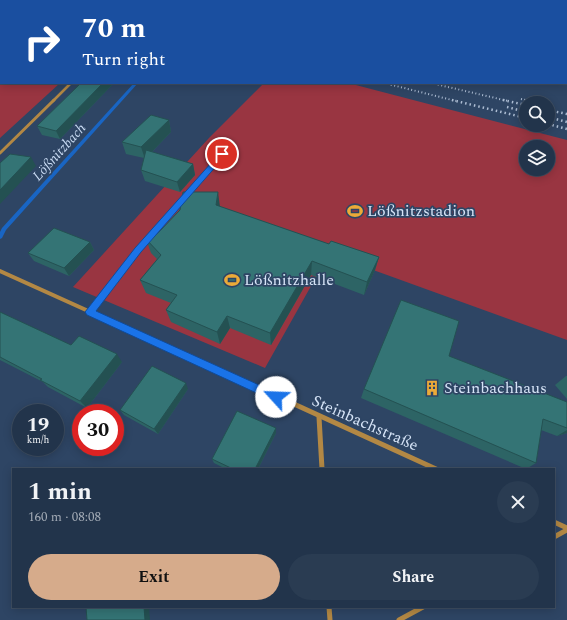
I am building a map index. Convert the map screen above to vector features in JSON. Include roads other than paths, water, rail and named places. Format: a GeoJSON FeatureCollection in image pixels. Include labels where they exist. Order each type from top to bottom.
{"type":"FeatureCollection","features":[{"type":"Feature","properties":{"kind":"street"},"geometry":{"type":"LineString","coordinates":[[0,153],[70,84]]}},
{"type":"Feature","properties":{"kind":"street","name":"Steinbachstraße"},"geometry":{"type":"LineString","coordinates":[[0,271],[434,468]]}},
{"type":"Feature","properties":{"kind":"street"},"geometry":{"type":"LineString","coordinates":[[319,417],[322,468]]}},
{"type":"Feature","properties":{"kind":"street"},"geometry":{"type":"LineString","coordinates":[[555,523],[567,529]]}},
{"type":"Feature","properties":{"kind":"street"},"geometry":{"type":"LineString","coordinates":[[555,536],[567,529]]}},
{"type":"Feature","properties":{"kind":"street"},"geometry":{"type":"LineString","coordinates":[[329,608],[330,620]]}},
{"type":"Feature","properties":{"kind":"street"},"geometry":{"type":"LineString","coordinates":[[399,620],[421,608]]}},
{"type":"Feature","properties":{"kind":"lane"},"geometry":{"type":"LineString","coordinates":[[90,312],[138,250],[222,154]]}},
{"type":"Feature","properties":{"kind":"waterway","name":"Lößnitzbach"},"geometry":{"type":"LineString","coordinates":[[0,237],[4,229],[135,84]]}},
{"type":"Feature","properties":{"kind":"railway"},"geometry":{"type":"LineString","coordinates":[[388,84],[452,100]]}},
{"type":"Feature","properties":{"kind":"railway"},"geometry":{"type":"LineString","coordinates":[[435,84],[508,101]]}},
{"type":"Feature","properties":{"kind":"railway"},"geometry":{"type":"LineString","coordinates":[[452,100],[519,116]]}},
{"type":"Feature","properties":{"kind":"railway"},"geometry":{"type":"LineString","coordinates":[[452,100],[456,101]]}},
{"type":"Feature","properties":{"kind":"railway"},"geometry":{"type":"LineString","coordinates":[[503,100],[519,103]]}},
{"type":"Feature","properties":{"kind":"railway"},"geometry":{"type":"LineString","coordinates":[[507,107],[519,110]]}},
{"type":"Feature","properties":{"kind":"railway"},"geometry":{"type":"LineString","coordinates":[[555,111],[567,114]]}},
{"type":"Feature","properties":{"kind":"railway"},"geometry":{"type":"LineString","coordinates":[[555,119],[567,122]]}},
{"type":"Feature","properties":{"kind":"railway"},"geometry":{"type":"LineString","coordinates":[[555,126],[567,129]]}},
{"type":"Feature","properties":{"kind":"place","name":"Lößnitzstadion"},"geometry":{"type":"Point","coordinates":[355,211]}},
{"type":"Feature","properties":{"kind":"place","name":"Lößnitzhalle"},"geometry":{"type":"Point","coordinates":[232,280]}},
{"type":"Feature","properties":{"kind":"place","name":"Steinbachhaus"},"geometry":{"type":"Point","coordinates":[432,388]}}]}
